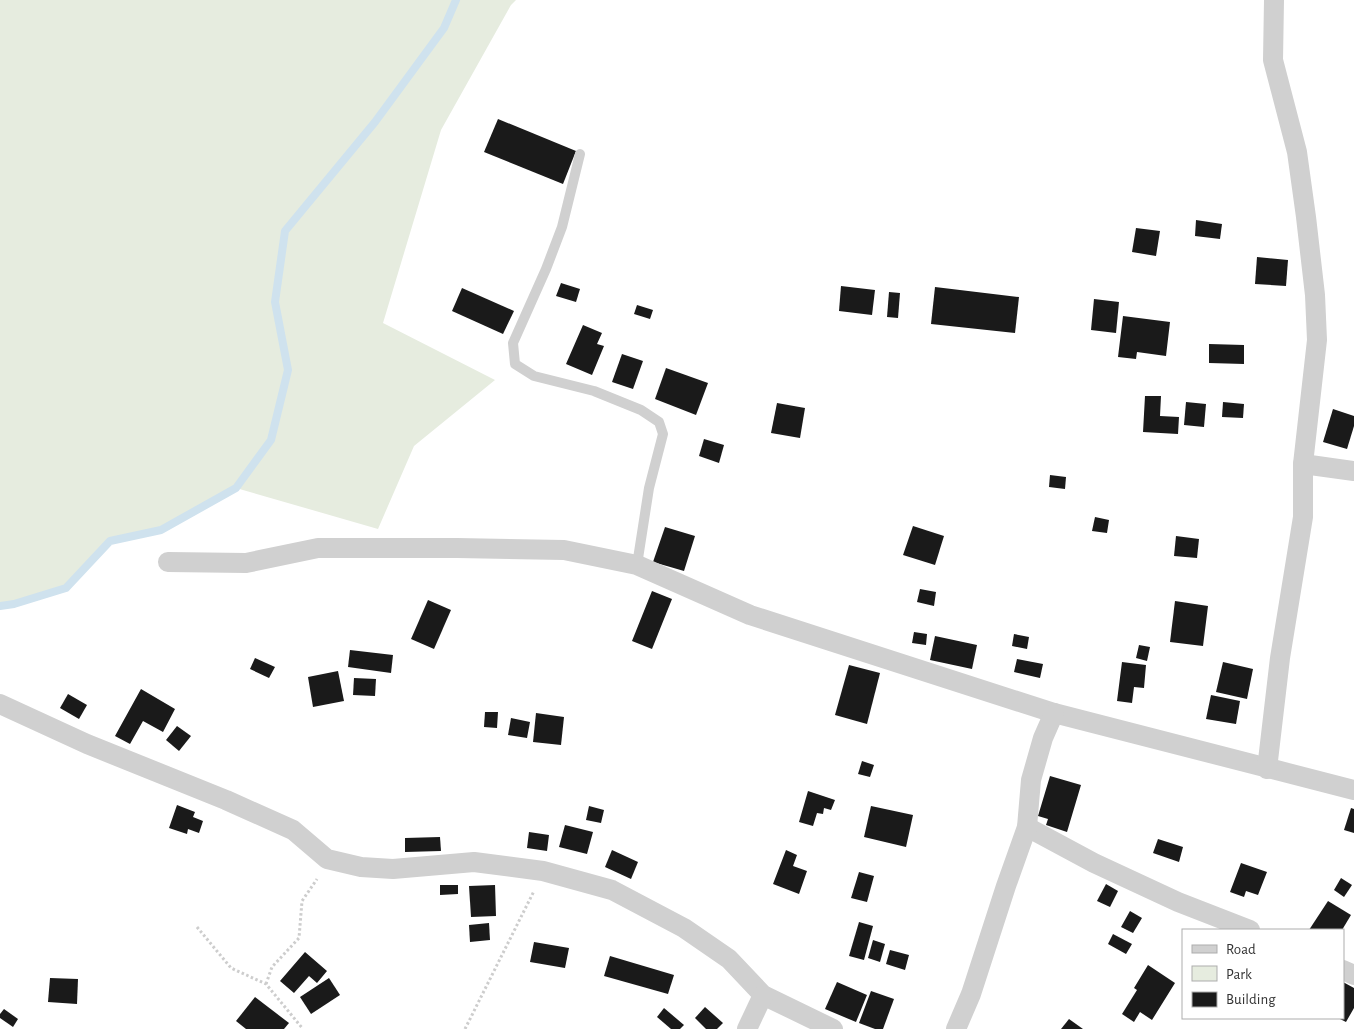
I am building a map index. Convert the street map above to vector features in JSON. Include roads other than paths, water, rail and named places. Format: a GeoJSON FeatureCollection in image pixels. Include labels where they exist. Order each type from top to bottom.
{"type":"FeatureCollection","features":[{"type":"Feature","properties":{"kind":"street"},"geometry":{"type":"LineString","coordinates":[[1267,768],[1280,658],[1303,517],[1304,464],[1317,340],[1315,295],[1297,152],[1273,60],[1274,0]]}},
{"type":"Feature","properties":{"kind":"street"},"geometry":{"type":"LineString","coordinates":[[1304,464],[1354,471]]}},
{"type":"Feature","properties":{"kind":"street"},"geometry":{"type":"LineString","coordinates":[[168,562],[246,563],[318,548],[564,550],[637,565],[750,615],[1054,713],[1354,790]]}},
{"type":"Feature","properties":{"kind":"street"},"geometry":{"type":"LineString","coordinates":[[0,704],[87,744],[226,800],[293,830],[327,858],[361,867],[393,869],[474,862],[543,871],[612,890],[684,928],[729,959],[763,995],[833,1029]]}},
{"type":"Feature","properties":{"kind":"street"},"geometry":{"type":"LineString","coordinates":[[956,1029],[971,994],[1027,827],[1031,780],[1043,738],[1054,713]]}},
{"type":"Feature","properties":{"kind":"street"},"geometry":{"type":"LineString","coordinates":[[1027,827],[1094,863],[1178,902],[1247,929]]}},
{"type":"Feature","properties":{"kind":"street"},"geometry":{"type":"LineString","coordinates":[[747,1029],[763,995]]}},
{"type":"Feature","properties":{"kind":"lane"},"geometry":{"type":"LineString","coordinates":[[580,154],[562,227],[546,269],[513,343],[515,364],[534,376],[594,391],[641,410],[659,422],[663,434],[650,488],[637,565]]}},
{"type":"Feature","properties":{"kind":"waterway"},"geometry":{"type":"LineString","coordinates":[[0,606],[14,604],[66,588],[110,541],[161,530],[236,488],[271,440],[288,370],[275,302],[285,231],[375,122],[444,28],[456,0]]}}]}
